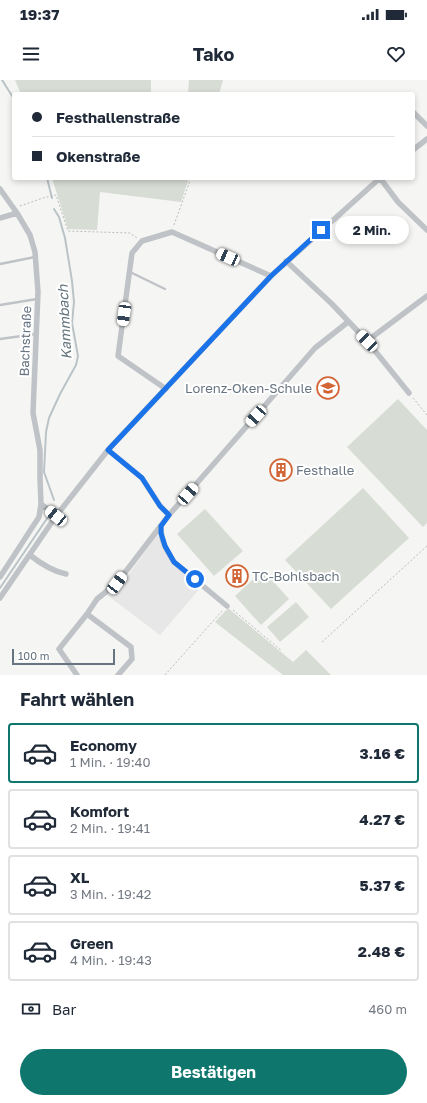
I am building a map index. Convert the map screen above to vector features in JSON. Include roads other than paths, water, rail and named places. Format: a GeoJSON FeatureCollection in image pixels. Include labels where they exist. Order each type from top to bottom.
{"type":"FeatureCollection","features":[{"type":"Feature","properties":{"kind":"street"},"geometry":{"type":"LineString","coordinates":[[415,114],[427,126]]}},
{"type":"Feature","properties":{"kind":"street"},"geometry":{"type":"LineString","coordinates":[[415,148],[427,139]]}},
{"type":"Feature","properties":{"kind":"street"},"geometry":{"type":"LineString","coordinates":[[0,598],[56,516],[108,450],[271,276],[378,180]]}},
{"type":"Feature","properties":{"kind":"street"},"geometry":{"type":"LineString","coordinates":[[382,180],[398,202],[427,230]]}},
{"type":"Feature","properties":{"kind":"street","name":"Bachstraße"},"geometry":{"type":"LineString","coordinates":[[0,189],[30,235],[36,252],[38,299],[32,412],[40,450],[41,504],[39,517],[0,577]]}},
{"type":"Feature","properties":{"kind":"street"},"geometry":{"type":"LineString","coordinates":[[0,218],[15,211]]}},
{"type":"Feature","properties":{"kind":"street"},"geometry":{"type":"LineString","coordinates":[[166,389],[118,356],[132,253],[142,241],[172,232],[271,276]]}},
{"type":"Feature","properties":{"kind":"street"},"geometry":{"type":"LineString","coordinates":[[286,261],[332,304],[367,341],[409,393]]}},
{"type":"Feature","properties":{"kind":"street"},"geometry":{"type":"LineString","coordinates":[[367,341],[427,296]]}},
{"type":"Feature","properties":{"kind":"street"},"geometry":{"type":"LineString","coordinates":[[77,675],[59,650],[87,614],[96,598],[117,583],[169,515],[315,348],[348,322]]}},
{"type":"Feature","properties":{"kind":"street"},"geometry":{"type":"LineString","coordinates":[[108,450],[142,478],[160,506],[169,515]]}},
{"type":"Feature","properties":{"kind":"street"},"geometry":{"type":"LineString","coordinates":[[41,504],[56,516]]}},
{"type":"Feature","properties":{"kind":"street"},"geometry":{"type":"LineString","coordinates":[[161,526],[162,540],[174,562],[227,606]]}},
{"type":"Feature","properties":{"kind":"street"},"geometry":{"type":"LineString","coordinates":[[30,555],[40,563],[56,572],[66,574]]}},
{"type":"Feature","properties":{"kind":"street"},"geometry":{"type":"LineString","coordinates":[[87,614],[131,647],[132,660],[118,675]]}},
{"type":"Feature","properties":{"kind":"lane"},"geometry":{"type":"LineString","coordinates":[[0,264],[36,257]]}},
{"type":"Feature","properties":{"kind":"lane"},"geometry":{"type":"LineString","coordinates":[[130,272],[165,289]]}},
{"type":"Feature","properties":{"kind":"lane"},"geometry":{"type":"LineString","coordinates":[[0,305],[38,299]]}},
{"type":"Feature","properties":{"kind":"lane"},"geometry":{"type":"LineString","coordinates":[[0,339],[37,334]]}},
{"type":"Feature","properties":{"kind":"waterway","name":"Kammbach"},"geometry":{"type":"LineString","coordinates":[[2,80],[12,96]]}},
{"type":"Feature","properties":{"kind":"waterway","name":"Kammbach"},"geometry":{"type":"LineString","coordinates":[[48,180],[52,198]]}},
{"type":"Feature","properties":{"kind":"waterway","name":"Kammbach"},"geometry":{"type":"LineString","coordinates":[[54,209],[59,217],[65,238],[74,302],[72,323],[78,356],[76,365],[49,418],[46,432],[44,472],[54,500]]}},
{"type":"Feature","properties":{"kind":"waterway","name":"Kammbach"},"geometry":{"type":"LineString","coordinates":[[0,588],[48,517]]}},
{"type":"Feature","properties":{"kind":"place","name":"Lorenz-Oken-Schule"},"geometry":{"type":"Point","coordinates":[328,388]}},
{"type":"Feature","properties":{"kind":"place","name":"Festhalle"},"geometry":{"type":"Point","coordinates":[281,470]}},
{"type":"Feature","properties":{"kind":"place","name":"TC-Bohlsbach"},"geometry":{"type":"Point","coordinates":[237,576]}}]}
